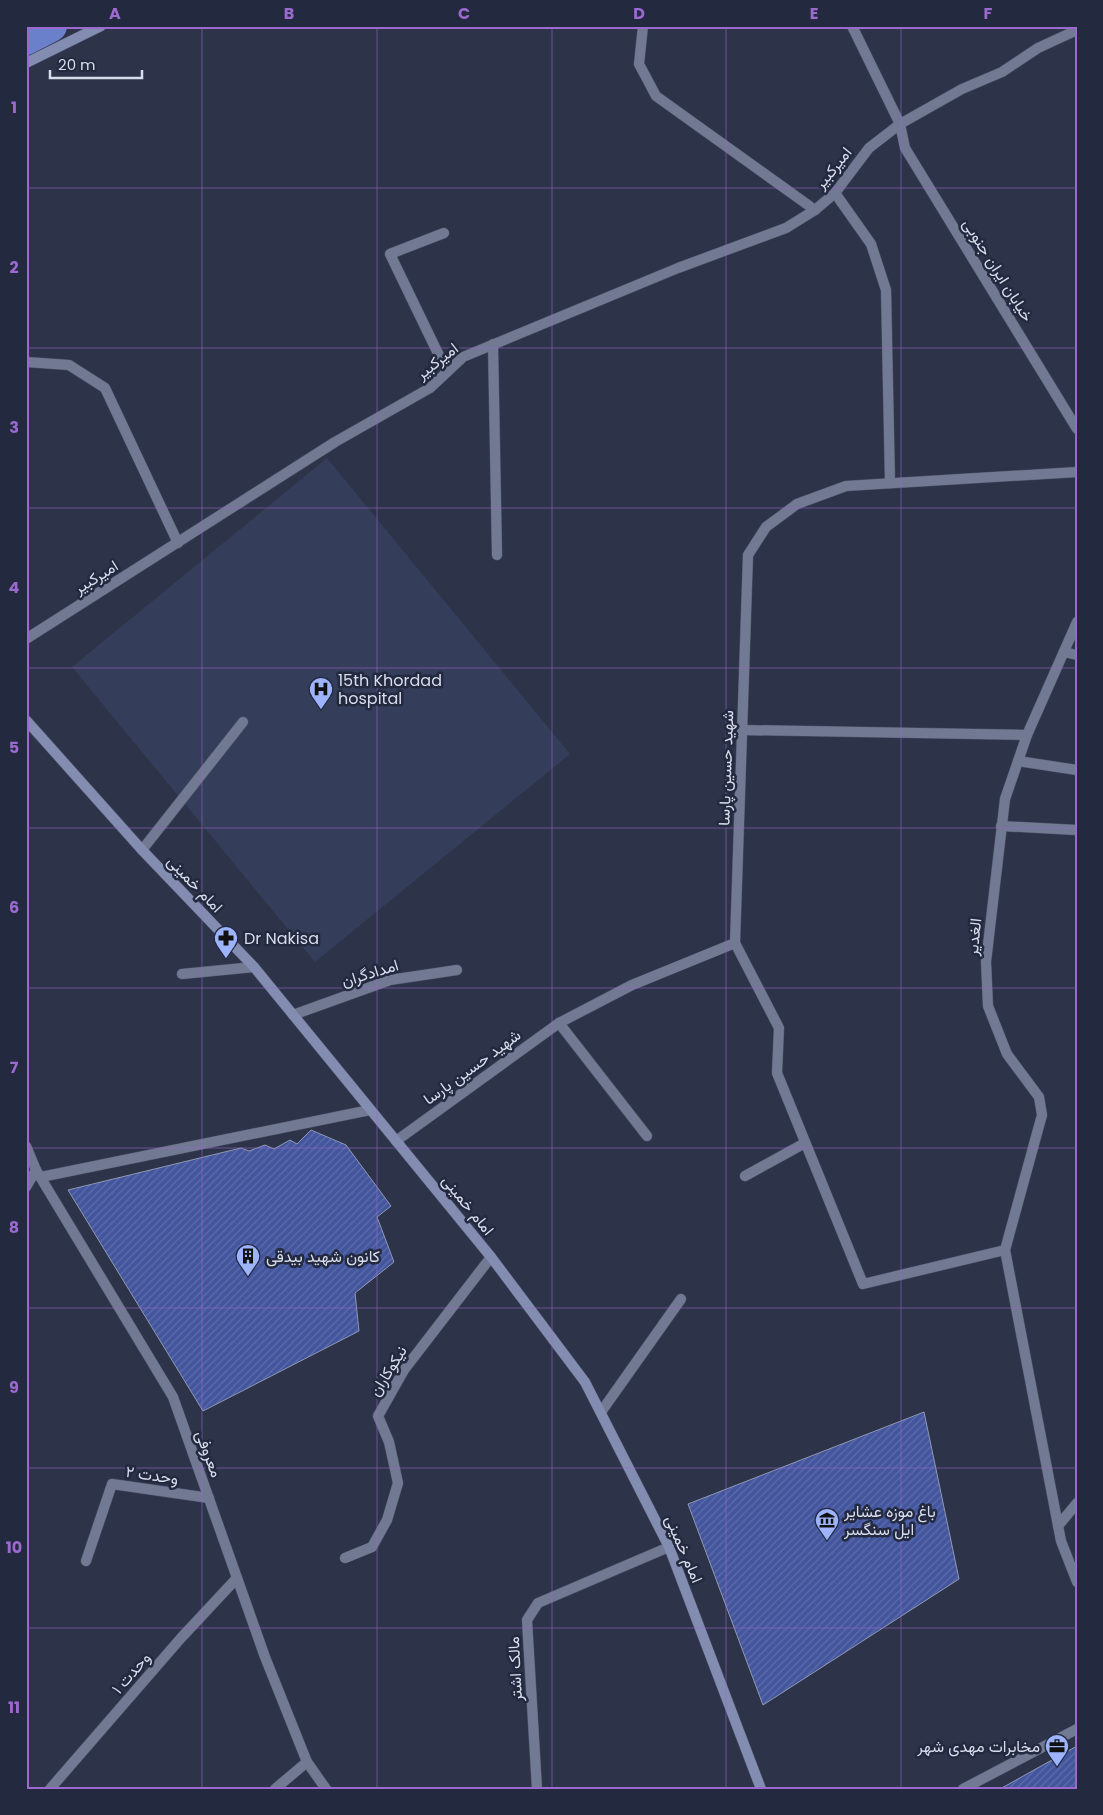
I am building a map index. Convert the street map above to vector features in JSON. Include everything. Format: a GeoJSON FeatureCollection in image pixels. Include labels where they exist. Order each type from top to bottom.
{"type":"FeatureCollection","features":[{"type":"Feature","properties":{"kind":"street"},"geometry":{"type":"LineString","coordinates":[[26,63],[101,26]]}},
{"type":"Feature","properties":{"kind":"street"},"geometry":{"type":"LineString","coordinates":[[643,26],[639,64],[656,96],[815,210]]}},
{"type":"Feature","properties":{"kind":"street"},"geometry":{"type":"LineString","coordinates":[[852,26],[900,124]]}},
{"type":"Feature","properties":{"kind":"street","name":"امیرکبیر"},"geometry":{"type":"LineString","coordinates":[[26,639],[335,442],[430,388],[463,357],[678,268],[786,228],[815,210],[835,193],[869,148],[900,124],[962,89],[1002,72],[1038,48],[1077,30]]}},
{"type":"Feature","properties":{"kind":"street","name":"خیابان ایران جنوبی"},"geometry":{"type":"LineString","coordinates":[[900,124],[905,148],[1077,430]]}},
{"type":"Feature","properties":{"kind":"street"},"geometry":{"type":"LineString","coordinates":[[835,193],[872,244],[886,290],[890,483]]}},
{"type":"Feature","properties":{"kind":"street"},"geometry":{"type":"LineString","coordinates":[[444,233],[390,254],[447,372]]}},
{"type":"Feature","properties":{"kind":"street"},"geometry":{"type":"LineString","coordinates":[[493,344],[497,555]]}},
{"type":"Feature","properties":{"kind":"street"},"geometry":{"type":"LineString","coordinates":[[26,362],[68,364],[105,388],[178,543]]}},
{"type":"Feature","properties":{"kind":"street","name":"شهید حسین پارسا"},"geometry":{"type":"LineString","coordinates":[[396,1141],[559,1022],[632,985],[735,943],[748,555],[766,527],[797,504],[846,486],[1077,472]]}},
{"type":"Feature","properties":{"kind":"street","name":"الغدیر"},"geometry":{"type":"LineString","coordinates":[[1005,1250],[1042,1115],[1039,1097],[1006,1054],[988,1006],[986,962],[1005,799],[1027,735],[1077,622]]}},
{"type":"Feature","properties":{"kind":"street"},"geometry":{"type":"LineString","coordinates":[[1064,652],[1077,655]]}},
{"type":"Feature","properties":{"kind":"street","name":"امام خمینی"},"geometry":{"type":"LineString","coordinates":[[26,720],[142,850],[254,967],[491,1257],[586,1382],[669,1547],[761,1789]]}},
{"type":"Feature","properties":{"kind":"street"},"geometry":{"type":"LineString","coordinates":[[142,850],[244,722]]}},
{"type":"Feature","properties":{"kind":"street"},"geometry":{"type":"LineString","coordinates":[[742,730],[1027,735]]}},
{"type":"Feature","properties":{"kind":"street"},"geometry":{"type":"LineString","coordinates":[[1018,762],[1077,770]]}},
{"type":"Feature","properties":{"kind":"street"},"geometry":{"type":"LineString","coordinates":[[1002,826],[1077,830]]}},
{"type":"Feature","properties":{"kind":"street"},"geometry":{"type":"LineString","coordinates":[[735,943],[779,1028],[777,1073],[863,1284],[1005,1250],[1061,1542],[1077,1582]]}},
{"type":"Feature","properties":{"kind":"street"},"geometry":{"type":"LineString","coordinates":[[182,974],[254,967]]}},
{"type":"Feature","properties":{"kind":"street","name":"امدادگران"},"geometry":{"type":"LineString","coordinates":[[293,1015],[390,980],[458,970]]}},
{"type":"Feature","properties":{"kind":"street"},"geometry":{"type":"LineString","coordinates":[[559,1022],[647,1136]]}},
{"type":"Feature","properties":{"kind":"street"},"geometry":{"type":"LineString","coordinates":[[26,1187],[39,1173],[370,1110]]}},
{"type":"Feature","properties":{"kind":"street"},"geometry":{"type":"LineString","coordinates":[[745,1176],[805,1143]]}},
{"type":"Feature","properties":{"kind":"street","name":"معروفی"},"geometry":{"type":"LineString","coordinates":[[26,1146],[39,1173],[173,1397],[265,1657],[307,1762],[326,1789]]}},
{"type":"Feature","properties":{"kind":"street","name":"نیکوکاران"},"geometry":{"type":"LineString","coordinates":[[345,1558],[372,1547],[387,1520],[398,1482],[389,1442],[378,1416],[404,1370],[491,1257]]}},
{"type":"Feature","properties":{"kind":"street"},"geometry":{"type":"LineString","coordinates":[[601,1412],[681,1300]]}},
{"type":"Feature","properties":{"kind":"street","name":"وحدت ۲"},"geometry":{"type":"LineString","coordinates":[[86,1561],[112,1484],[209,1498]]}},
{"type":"Feature","properties":{"kind":"street"},"geometry":{"type":"LineString","coordinates":[[1058,1526],[1077,1503]]}},
{"type":"Feature","properties":{"kind":"street","name":"مالک اشتر"},"geometry":{"type":"LineString","coordinates":[[537,1789],[527,1620],[538,1603],[669,1547]]}},
{"type":"Feature","properties":{"kind":"street","name":"وحدت ۱"},"geometry":{"type":"LineString","coordinates":[[50,1789],[181,1638],[237,1578]]}},
{"type":"Feature","properties":{"kind":"street"},"geometry":{"type":"LineString","coordinates":[[962,1789],[1077,1729]]}},
{"type":"Feature","properties":{"kind":"street"},"geometry":{"type":"LineString","coordinates":[[275,1789],[307,1762]]}},
{"type":"Feature","properties":{"kind":"shaded area","name":"15th Khordad hospital"},"geometry":{"type":"Polygon","coordinates":[[[327,458],[570,754],[315,962],[72,667],[327,458]]]}},
{"type":"Feature","properties":{"kind":"building","name":"کانون شهید بیدقی"},"geometry":{"type":"Polygon","coordinates":[[[311,1130],[346,1145],[391,1206],[377,1217],[394,1262],[355,1293],[359,1331],[203,1411],[68,1190],[241,1148],[249,1151],[265,1145],[274,1149],[290,1140],[297,1144],[311,1130]]]}},
{"type":"Feature","properties":{"kind":"building","name":"باغ موزه عشایر ایل سنگسر"},"geometry":{"type":"Polygon","coordinates":[[[924,1412],[959,1579],[763,1705],[688,1504],[924,1412]]]}},
{"type":"Feature","properties":{"kind":"building","name":"مخابرات مهدی شهر"},"geometry":{"type":"Polygon","coordinates":[[[1077,1746],[1077,1789],[1000,1789],[1077,1746]]]}},
{"type":"Feature","properties":{"kind":"waterway"},"geometry":{"type":"LineString","coordinates":[[26,39],[51,26]]}},
{"type":"Feature","properties":{"kind":"place","name":"15th Khordad hospital"},"geometry":{"type":"Point","coordinates":[321,710]}},
{"type":"Feature","properties":{"kind":"place","name":"Dr Nakisa"},"geometry":{"type":"Point","coordinates":[226,959]}},
{"type":"Feature","properties":{"kind":"place","name":"کانون شهید بیدقی"},"geometry":{"type":"Point","coordinates":[248,1277]}},
{"type":"Feature","properties":{"kind":"place","name":"باغ موزه عشایر ایل سنگسر"},"geometry":{"type":"Point","coordinates":[827,1541]}},
{"type":"Feature","properties":{"kind":"place","name":"مخابرات مهدی شهر"},"geometry":{"type":"Point","coordinates":[1057,1767]}}]}
